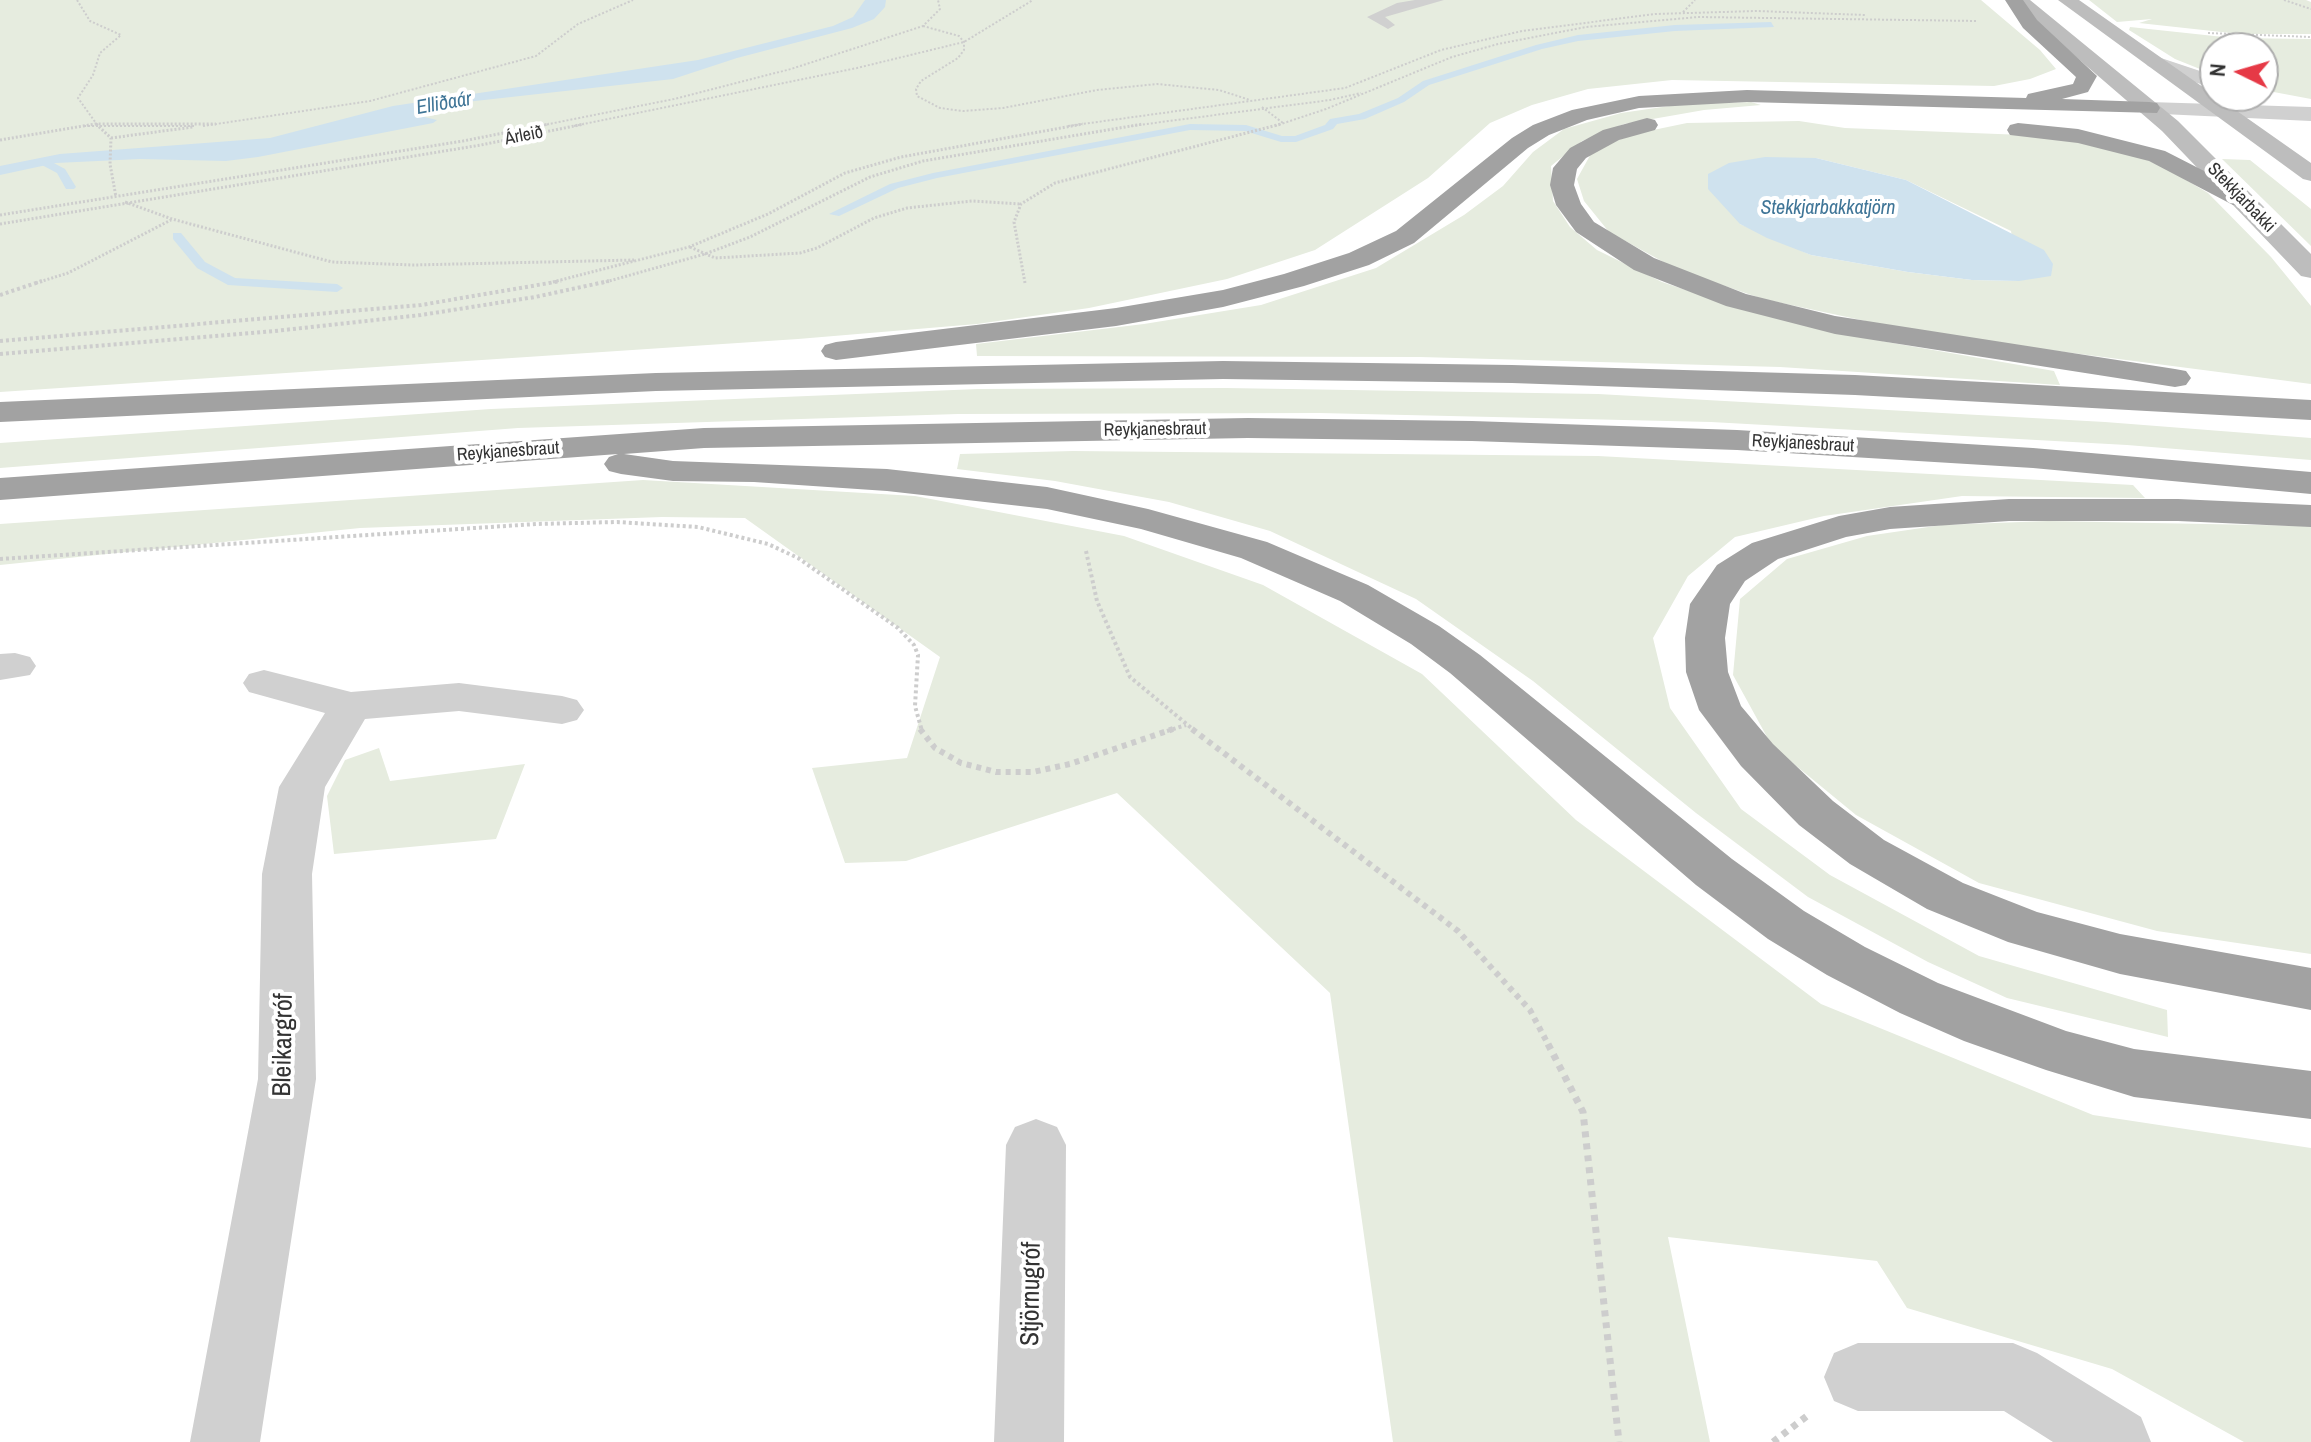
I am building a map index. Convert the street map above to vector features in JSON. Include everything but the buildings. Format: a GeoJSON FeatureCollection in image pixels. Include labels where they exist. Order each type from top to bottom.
{"type":"FeatureCollection","features":[{"type":"Feature","properties":{"kind":"highway"},"geometry":{"type":"LineString","coordinates":[[2000,102],[2041,98],[2081,88],[2087,76],[2030,24],[2017,0]]}},
{"type":"Feature","properties":{"kind":"highway"},"geometry":{"type":"LineString","coordinates":[[656,382],[801,354],[1116,317],[1223,298],[1294,280],[1359,259],[1405,237],[1520,143],[1559,122],[1606,109],[1673,99],[1747,96],[2149,108]]}},
{"type":"Feature","properties":{"kind":"highway"},"geometry":{"type":"LineString","coordinates":[[1768,113],[1918,123]]}},
{"type":"Feature","properties":{"kind":"highway"},"geometry":{"type":"LineString","coordinates":[[2170,126],[1727,114],[1667,120],[1593,143],[1578,153],[1565,168],[1562,185],[1569,205],[1585,227],[1644,264],[1724,296],[1781,313],[1962,347],[2121,369],[2311,402]]}},
{"type":"Feature","properties":{"kind":"highway"},"geometry":{"type":"LineString","coordinates":[[2002,129],[2078,136],[2131,148],[2157,156],[2242,200]]}},
{"type":"Feature","properties":{"kind":"highway"},"geometry":{"type":"LineString","coordinates":[[0,412],[656,382],[1223,370],[1512,374],[1855,385],[2311,410]]}},
{"type":"Feature","properties":{"kind":"highway","name":"Reykjanesbraut"},"geometry":{"type":"LineString","coordinates":[[0,489],[704,438],[1248,428],[1472,431],[1737,440],[2018,457],[2311,483]]}},
{"type":"Feature","properties":{"kind":"highway"},"geometry":{"type":"LineString","coordinates":[[523,451],[673,471],[754,472],[887,480],[1047,498],[1148,520],[1254,550],[1354,593],[1425,635],[1465,664],[1714,872],[1786,925],[1846,961],[1970,1020],[2066,1054],[2134,1073],[2311,1095]]}},
{"type":"Feature","properties":{"kind":"highway"},"geometry":{"type":"LineString","coordinates":[[2311,516],[2178,510],[2009,510],[1890,518],[1839,527],[1765,551],[1731,573],[1710,604],[1705,638],[1707,672],[1721,710],[1757,755],[1816,813],[1867,852],[1945,896],[2026,928],[2120,954],[2311,989]]}},
{"type":"Feature","properties":{"kind":"main road","name":"Stekkjarbakki"},"geometry":{"type":"LineString","coordinates":[[2017,0],[2170,126],[2311,270]]}},
{"type":"Feature","properties":{"kind":"main road"},"geometry":{"type":"LineString","coordinates":[[2067,0],[2199,95]]}},
{"type":"Feature","properties":{"kind":"main road"},"geometry":{"type":"LineString","coordinates":[[2222,112],[2311,174]]}},
{"type":"Feature","properties":{"kind":"street"},"geometry":{"type":"LineString","coordinates":[[2155,62],[2199,77]]}},
{"type":"Feature","properties":{"kind":"street"},"geometry":{"type":"LineString","coordinates":[[2279,97],[2311,102]]}},
{"type":"Feature","properties":{"kind":"street"},"geometry":{"type":"LineString","coordinates":[[2149,108],[2199,110]]}},
{"type":"Feature","properties":{"kind":"street"},"geometry":{"type":"LineString","coordinates":[[2251,112],[2311,114]]}},
{"type":"Feature","properties":{"kind":"street","name":"Stekkjarbakki"},"geometry":{"type":"LineString","coordinates":[[2170,126],[2311,132]]}},
{"type":"Feature","properties":{"kind":"street"},"geometry":{"type":"LineString","coordinates":[[264,683],[351,706],[459,697],[562,710]]}},
{"type":"Feature","properties":{"kind":"street","name":"Bleikargróf"},"geometry":{"type":"LineString","coordinates":[[225,1442],[287,1079],[285,965],[289,859],[302,787],[351,706]]}},
{"type":"Feature","properties":{"kind":"street","name":"Stjörnugróf"},"geometry":{"type":"LineString","coordinates":[[1029,1442],[1036,1145]]}},
{"type":"Feature","properties":{"kind":"street"},"geometry":{"type":"LineString","coordinates":[[1858,1377],[2013,1377],[2116,1442]]}},
{"type":"Feature","properties":{"kind":"lane"},"geometry":{"type":"LineString","coordinates":[[1388,25],[1374,17],[1402,6],[1438,0]]}},
{"type":"Feature","properties":{"kind":"path"},"geometry":{"type":"LineString","coordinates":[[77,0],[90,21],[121,35],[100,53],[93,75],[78,98],[95,124],[111,138],[370,101],[536,56],[578,24],[633,0]]}},
{"type":"Feature","properties":{"kind":"path"},"geometry":{"type":"LineString","coordinates":[[938,0],[940,9],[923,26],[959,36],[964,42],[964,50],[958,58],[921,81],[916,89],[917,96],[927,104],[951,110],[981,110],[1097,90],[1157,84],[1219,90],[1252,101],[1284,123]]}},
{"type":"Feature","properties":{"kind":"path","name":"Árleið"},"geometry":{"type":"LineString","coordinates":[[0,224],[481,145],[857,68],[964,42],[1033,0]]}},
{"type":"Feature","properties":{"kind":"path"},"geometry":{"type":"LineString","coordinates":[[1682,13],[1695,0]]}},
{"type":"Feature","properties":{"kind":"path"},"geometry":{"type":"LineString","coordinates":[[2284,0],[2311,9]]}},
{"type":"Feature","properties":{"kind":"path"},"geometry":{"type":"LineString","coordinates":[[0,341],[263,321],[421,305],[562,281],[689,247],[768,214],[845,173],[901,157],[1053,128],[1345,88],[1441,50],[1480,39],[1568,23],[1682,13],[1806,11],[1894,18]]}},
{"type":"Feature","properties":{"kind":"path"},"geometry":{"type":"LineString","coordinates":[[689,247],[715,258],[809,251],[874,218],[929,204],[972,201],[1021,204],[1055,183],[1247,135],[1378,89],[1452,57],[1556,31],[1698,17],[1981,21]]}},
{"type":"Feature","properties":{"kind":"path","name":"Árleið"},"geometry":{"type":"LineString","coordinates":[[0,215],[434,146],[612,112],[791,69],[923,26]]}},
{"type":"Feature","properties":{"kind":"path"},"geometry":{"type":"LineString","coordinates":[[2196,32],[2252,37],[2311,37]]}},
{"type":"Feature","properties":{"kind":"path"},"geometry":{"type":"LineString","coordinates":[[0,354],[275,331],[478,308],[599,284],[705,254],[761,232],[870,177],[923,161],[1190,116],[1330,100],[1378,89]]}},
{"type":"Feature","properties":{"kind":"path"},"geometry":{"type":"LineString","coordinates":[[0,140],[95,124],[202,126]]}},
{"type":"Feature","properties":{"kind":"path"},"geometry":{"type":"LineString","coordinates":[[111,138],[110,164],[115,197],[172,219],[332,262],[413,265],[644,260]]}},
{"type":"Feature","properties":{"kind":"path"},"geometry":{"type":"LineString","coordinates":[[1019,257],[1014,222],[1021,204]]}},
{"type":"Feature","properties":{"kind":"path"},"geometry":{"type":"LineString","coordinates":[[0,295],[68,273],[172,219]]}},
{"type":"Feature","properties":{"kind":"path"},"geometry":{"type":"LineString","coordinates":[[0,559],[536,524],[644,522],[698,527],[768,544],[798,558],[898,628],[914,645],[918,655],[915,706],[919,728],[935,748],[961,763],[996,772],[1033,772],[1070,764],[1187,724]]}},
{"type":"Feature","properties":{"kind":"path"},"geometry":{"type":"LineString","coordinates":[[1097,601],[1130,677],[1458,931],[1530,1010],[1583,1112],[1619,1442]]}},
{"type":"Feature","properties":{"kind":"shaded area"},"geometry":{"type":"Polygon","coordinates":[[[0,0],[1981,0],[2040,50],[2056,69],[2030,79],[1994,86],[1672,80],[1588,89],[1532,105],[1490,123],[1428,178],[1315,250],[1227,279],[1089,308],[977,324],[798,339],[0,392],[0,0]]]}},
{"type":"Feature","properties":{"kind":"shaded area"},"geometry":{"type":"Polygon","coordinates":[[[2089,0],[2311,2],[2311,34],[2222,32],[2139,23],[2152,19],[2117,22],[2089,0]]]}},
{"type":"Feature","properties":{"kind":"shaded area"},"geometry":{"type":"Polygon","coordinates":[[[2130,27],[2199,34],[2199,69],[2175,59],[2129,30],[2130,27]]]}},
{"type":"Feature","properties":{"kind":"shaded area"},"geometry":{"type":"Polygon","coordinates":[[[2279,39],[2311,39],[2311,99],[2279,93],[2279,39]]]}},
{"type":"Feature","properties":{"kind":"shaded area"},"geometry":{"type":"Polygon","coordinates":[[[1751,102],[1761,105],[1704,110],[1624,124],[1582,141],[1551,166],[1553,201],[1570,227],[1597,250],[1662,282],[1752,312],[1887,342],[2054,371],[2060,385],[1780,367],[1420,357],[977,356],[976,344],[1144,324],[1261,305],[1376,268],[1464,215],[1503,186],[1533,152],[1564,129],[1621,113],[1683,104],[1751,102]]]}},
{"type":"Feature","properties":{"kind":"shaded area"},"geometry":{"type":"Polygon","coordinates":[[[1799,121],[1845,128],[2049,136],[2137,155],[2208,193],[2271,257],[2311,306],[2311,384],[1926,334],[1763,299],[1678,270],[1609,232],[1584,201],[1577,179],[1593,150],[1634,134],[1687,123],[1799,121]],[[1816,158],[1740,224],[1811,255],[1972,280],[2019,281],[2011,231],[1906,180],[1816,158]]]}},
{"type":"Feature","properties":{"kind":"shaded area"},"geometry":{"type":"Polygon","coordinates":[[[2222,159],[2250,160],[2311,209],[2311,246],[2222,159]]]}},
{"type":"Feature","properties":{"kind":"shaded area"},"geometry":{"type":"Polygon","coordinates":[[[1226,388],[1598,394],[2105,422],[2311,438],[2311,460],[2127,445],[1711,422],[1319,413],[958,414],[518,428],[0,468],[0,443],[491,409],[978,389],[1226,388]]]}},
{"type":"Feature","properties":{"kind":"shaded area"},"geometry":{"type":"Polygon","coordinates":[[[1073,451],[1598,456],[2133,485],[2145,498],[1962,496],[1824,516],[1735,537],[1688,576],[1653,638],[1670,708],[1741,809],[1830,875],[1979,956],[2167,1010],[2168,1037],[2007,998],[1928,962],[1808,897],[1696,813],[1533,681],[1416,599],[1270,531],[1169,502],[1055,481],[957,469],[960,454],[1073,451]]]}},
{"type":"Feature","properties":{"kind":"shaded area"},"geometry":{"type":"Polygon","coordinates":[[[643,480],[915,496],[1124,536],[1263,585],[1422,674],[1576,820],[1821,1004],[2093,1115],[2311,1148],[2311,1442],[2244,1442],[2112,1369],[1907,1308],[1877,1261],[1668,1237],[1710,1442],[1393,1442],[1330,993],[1117,793],[906,861],[845,863],[812,768],[907,758],[940,657],[745,518],[662,517],[360,528],[0,565],[0,524],[643,480]]]}},
{"type":"Feature","properties":{"kind":"shaded area"},"geometry":{"type":"Polygon","coordinates":[[[2048,521],[2311,526],[2311,954],[2157,931],[1979,883],[1856,815],[1772,746],[1733,675],[1740,599],[1787,559],[1867,536],[1942,525],[2048,521]]]}},
{"type":"Feature","properties":{"kind":"shaded area"},"geometry":{"type":"Polygon","coordinates":[[[379,748],[390,781],[525,764],[496,839],[334,854],[327,796],[345,760],[379,748]]]}},
{"type":"Feature","properties":{"kind":"water","name":"Elliðaár"},"geometry":{"type":"Polygon","coordinates":[[[865,0],[886,0],[885,7],[874,19],[852,28],[737,58],[673,79],[439,105],[416,112],[416,115],[437,120],[433,123],[258,157],[226,161],[140,159],[56,163],[0,175],[0,166],[60,154],[270,138],[393,106],[698,60],[833,26],[853,17],[865,0]]]}},
{"type":"Feature","properties":{"kind":"water","name":"Stekkjarbakkatjörn"},"geometry":{"type":"Polygon","coordinates":[[[1765,157],[1816,158],[1906,180],[2044,250],[2053,264],[2051,276],[2019,281],[1972,280],[1908,272],[1811,255],[1767,238],[1740,224],[1708,189],[1708,174],[1729,163],[1765,157]]]}},
{"type":"Feature","properties":{"kind":"waterway"},"geometry":{"type":"LineString","coordinates":[[835,214],[894,186],[937,175],[1190,127],[1246,128],[1281,139],[1296,139],[1329,127],[1334,121],[1361,117],[1401,100],[1426,83],[1539,47],[1578,38],[1675,28],[1771,25]]}},
{"type":"Feature","properties":{"kind":"waterway"},"geometry":{"type":"LineString","coordinates":[[44,162],[61,171],[70,187]]}},
{"type":"Feature","properties":{"kind":"waterway"},"geometry":{"type":"LineString","coordinates":[[177,236],[201,265],[232,282],[337,288]]}}]}
